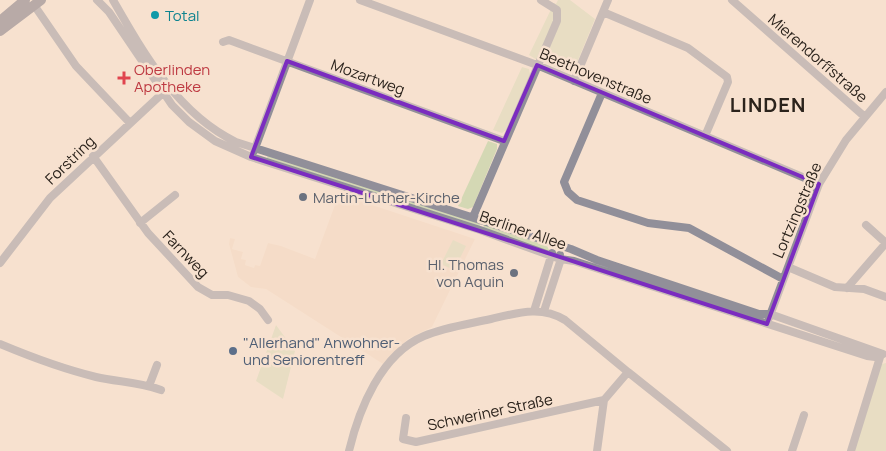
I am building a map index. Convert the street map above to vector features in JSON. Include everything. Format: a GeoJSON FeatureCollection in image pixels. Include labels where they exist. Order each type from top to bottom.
{"type":"FeatureCollection","features":[{"type":"Feature","properties":{"kind":"main road"},"geometry":{"type":"LineString","coordinates":[[0,31],[22,13],[32,1]]}},
{"type":"Feature","properties":{"kind":"main road"},"geometry":{"type":"LineString","coordinates":[[0,21],[32,1]]}},
{"type":"Feature","properties":{"kind":"street","name":"Berliner Allee"},"geometry":{"type":"LineString","coordinates":[[97,0],[170,87],[199,118],[231,139],[573,250],[597,260],[759,314],[770,314],[883,354]]}},
{"type":"Feature","properties":{"kind":"street","name":"Berliner Allee"},"geometry":{"type":"LineString","coordinates":[[113,0],[163,94],[198,130],[223,145],[251,157],[437,216],[560,259],[574,261],[869,357],[883,354]]}},
{"type":"Feature","properties":{"kind":"street"},"geometry":{"type":"LineString","coordinates":[[251,157],[310,0]]}},
{"type":"Feature","properties":{"kind":"street","name":"Beethovenstraße"},"geometry":{"type":"LineString","coordinates":[[360,0],[537,65],[819,184]]}},
{"type":"Feature","properties":{"kind":"street"},"geometry":{"type":"LineString","coordinates":[[473,217],[558,16],[557,10],[541,0]]}},
{"type":"Feature","properties":{"kind":"street"},"geometry":{"type":"LineString","coordinates":[[574,81],[608,0]]}},
{"type":"Feature","properties":{"kind":"street","name":"Mierendorffstraße"},"geometry":{"type":"LineString","coordinates":[[732,0],[865,117]]}},
{"type":"Feature","properties":{"kind":"street"},"geometry":{"type":"LineString","coordinates":[[32,1],[76,66],[130,123]]}},
{"type":"Feature","properties":{"kind":"street"},"geometry":{"type":"LineString","coordinates":[[603,12],[692,51],[727,77],[728,82],[705,136]]}},
{"type":"Feature","properties":{"kind":"street","name":"Mozartweg"},"geometry":{"type":"LineString","coordinates":[[223,42],[230,40],[504,141]]}},
{"type":"Feature","properties":{"kind":"street","name":"Forstring"},"geometry":{"type":"LineString","coordinates":[[0,263],[50,198],[93,156],[170,87]]}},
{"type":"Feature","properties":{"kind":"street","name":"Lortzingstraße"},"geometry":{"type":"LineString","coordinates":[[767,324],[819,184],[834,158],[886,92]]}},
{"type":"Feature","properties":{"kind":"street"},"geometry":{"type":"LineString","coordinates":[[602,93],[564,182],[568,192],[577,200],[648,223],[689,228],[783,279]]}},
{"type":"Feature","properties":{"kind":"street","name":"Farnweg"},"geometry":{"type":"LineString","coordinates":[[93,156],[140,223],[178,267],[206,293],[228,295],[249,301],[260,309],[268,320]]}},
{"type":"Feature","properties":{"kind":"street"},"geometry":{"type":"LineString","coordinates":[[140,223],[175,195]]}},
{"type":"Feature","properties":{"kind":"street"},"geometry":{"type":"LineString","coordinates":[[847,288],[886,243],[866,225]]}},
{"type":"Feature","properties":{"kind":"street"},"geometry":{"type":"LineString","coordinates":[[534,311],[551,256],[556,246]]}},
{"type":"Feature","properties":{"kind":"street"},"geometry":{"type":"LineString","coordinates":[[544,311],[560,259],[556,246]]}},
{"type":"Feature","properties":{"kind":"street"},"geometry":{"type":"LineString","coordinates":[[788,267],[835,288],[864,289],[886,297]]}},
{"type":"Feature","properties":{"kind":"street"},"geometry":{"type":"LineString","coordinates":[[349,451],[362,411],[376,383],[392,360],[407,346],[432,333],[534,311],[544,311],[565,320],[727,451]]}},
{"type":"Feature","properties":{"kind":"street"},"geometry":{"type":"LineString","coordinates":[[0,344],[80,372],[161,390]]}},
{"type":"Feature","properties":{"kind":"street"},"geometry":{"type":"LineString","coordinates":[[850,451],[883,354]]}},
{"type":"Feature","properties":{"kind":"street"},"geometry":{"type":"LineString","coordinates":[[149,386],[157,365]]}},
{"type":"Feature","properties":{"kind":"street"},"geometry":{"type":"LineString","coordinates":[[597,451],[604,400],[628,372]]}},
{"type":"Feature","properties":{"kind":"street","name":"Schweriner Straße"},"geometry":{"type":"LineString","coordinates":[[406,418],[403,439],[416,442],[604,400]]}},
{"type":"Feature","properties":{"kind":"street"},"geometry":{"type":"LineString","coordinates":[[792,451],[804,416]]}},
{"type":"Feature","properties":{"kind":"highlighted area"},"geometry":{"type":"Polygon","coordinates":[[[287,61],[504,141],[537,65],[819,184],[767,324],[251,157],[287,61]]]}},
{"type":"Feature","properties":{"kind":"shaded area"},"geometry":{"type":"Polygon","coordinates":[[[339,194],[475,239],[432,327],[408,339],[383,364],[266,289],[251,287],[238,277],[229,244],[230,238],[235,239],[232,249],[243,252],[241,259],[246,260],[245,265],[254,268],[255,265],[260,266],[268,243],[315,259],[339,194]]]}},
{"type":"Feature","properties":{"kind":"green space"},"geometry":{"type":"Polygon","coordinates":[[[558,0],[570,0],[595,19],[574,70],[568,73],[551,65],[547,54],[541,51],[537,60],[529,55],[554,3],[556,4],[558,0]]]}},
{"type":"Feature","properties":{"kind":"green space"},"geometry":{"type":"Polygon","coordinates":[[[522,67],[529,69],[530,74],[506,130],[502,133],[493,130],[522,67]]]}},
{"type":"Feature","properties":{"kind":"green space"},"geometry":{"type":"Polygon","coordinates":[[[488,141],[497,144],[497,149],[473,207],[468,209],[458,206],[488,141]]]}},
{"type":"Feature","properties":{"kind":"green space"},"geometry":{"type":"Polygon","coordinates":[[[268,154],[401,198],[400,202],[267,158],[268,154]]]}},
{"type":"Feature","properties":{"kind":"green space"},"geometry":{"type":"Polygon","coordinates":[[[408,200],[481,222],[479,228],[407,204],[408,200]]]}},
{"type":"Feature","properties":{"kind":"green space"},"geometry":{"type":"Polygon","coordinates":[[[484,224],[547,246],[549,250],[548,252],[483,229],[484,224]]]}},
{"type":"Feature","properties":{"kind":"green space"},"geometry":{"type":"Polygon","coordinates":[[[453,240],[466,246],[454,270],[441,264],[453,240]]]}},
{"type":"Feature","properties":{"kind":"green space"},"geometry":{"type":"Polygon","coordinates":[[[276,325],[295,351],[283,399],[256,381],[276,325]]]}},
{"type":"Feature","properties":{"kind":"green space"},"geometry":{"type":"Polygon","coordinates":[[[886,363],[886,451],[851,451],[878,365],[886,363]]]}},
{"type":"Feature","properties":{"kind":"place","name":"Total"},"geometry":{"type":"Point","coordinates":[155,15]}},
{"type":"Feature","properties":{"kind":"place","name":"Oberlinden Apotheke"},"geometry":{"type":"Point","coordinates":[124,78]}},
{"type":"Feature","properties":{"kind":"place","name":"Martin-Luther-Kirche"},"geometry":{"type":"Point","coordinates":[303,197]}},
{"type":"Feature","properties":{"kind":"place","name":"Hl. Thomas von Aquin"},"geometry":{"type":"Point","coordinates":[514,273]}},
{"type":"Feature","properties":{"kind":"place","name":"\"Allerhand\" Anwohner- und Seniorentreff"},"geometry":{"type":"Point","coordinates":[233,351]}},
{"type":"Feature","properties":{"kind":"district","name":"LINDEN"},"geometry":{"type":"Point","coordinates":[768,104]}}]}
